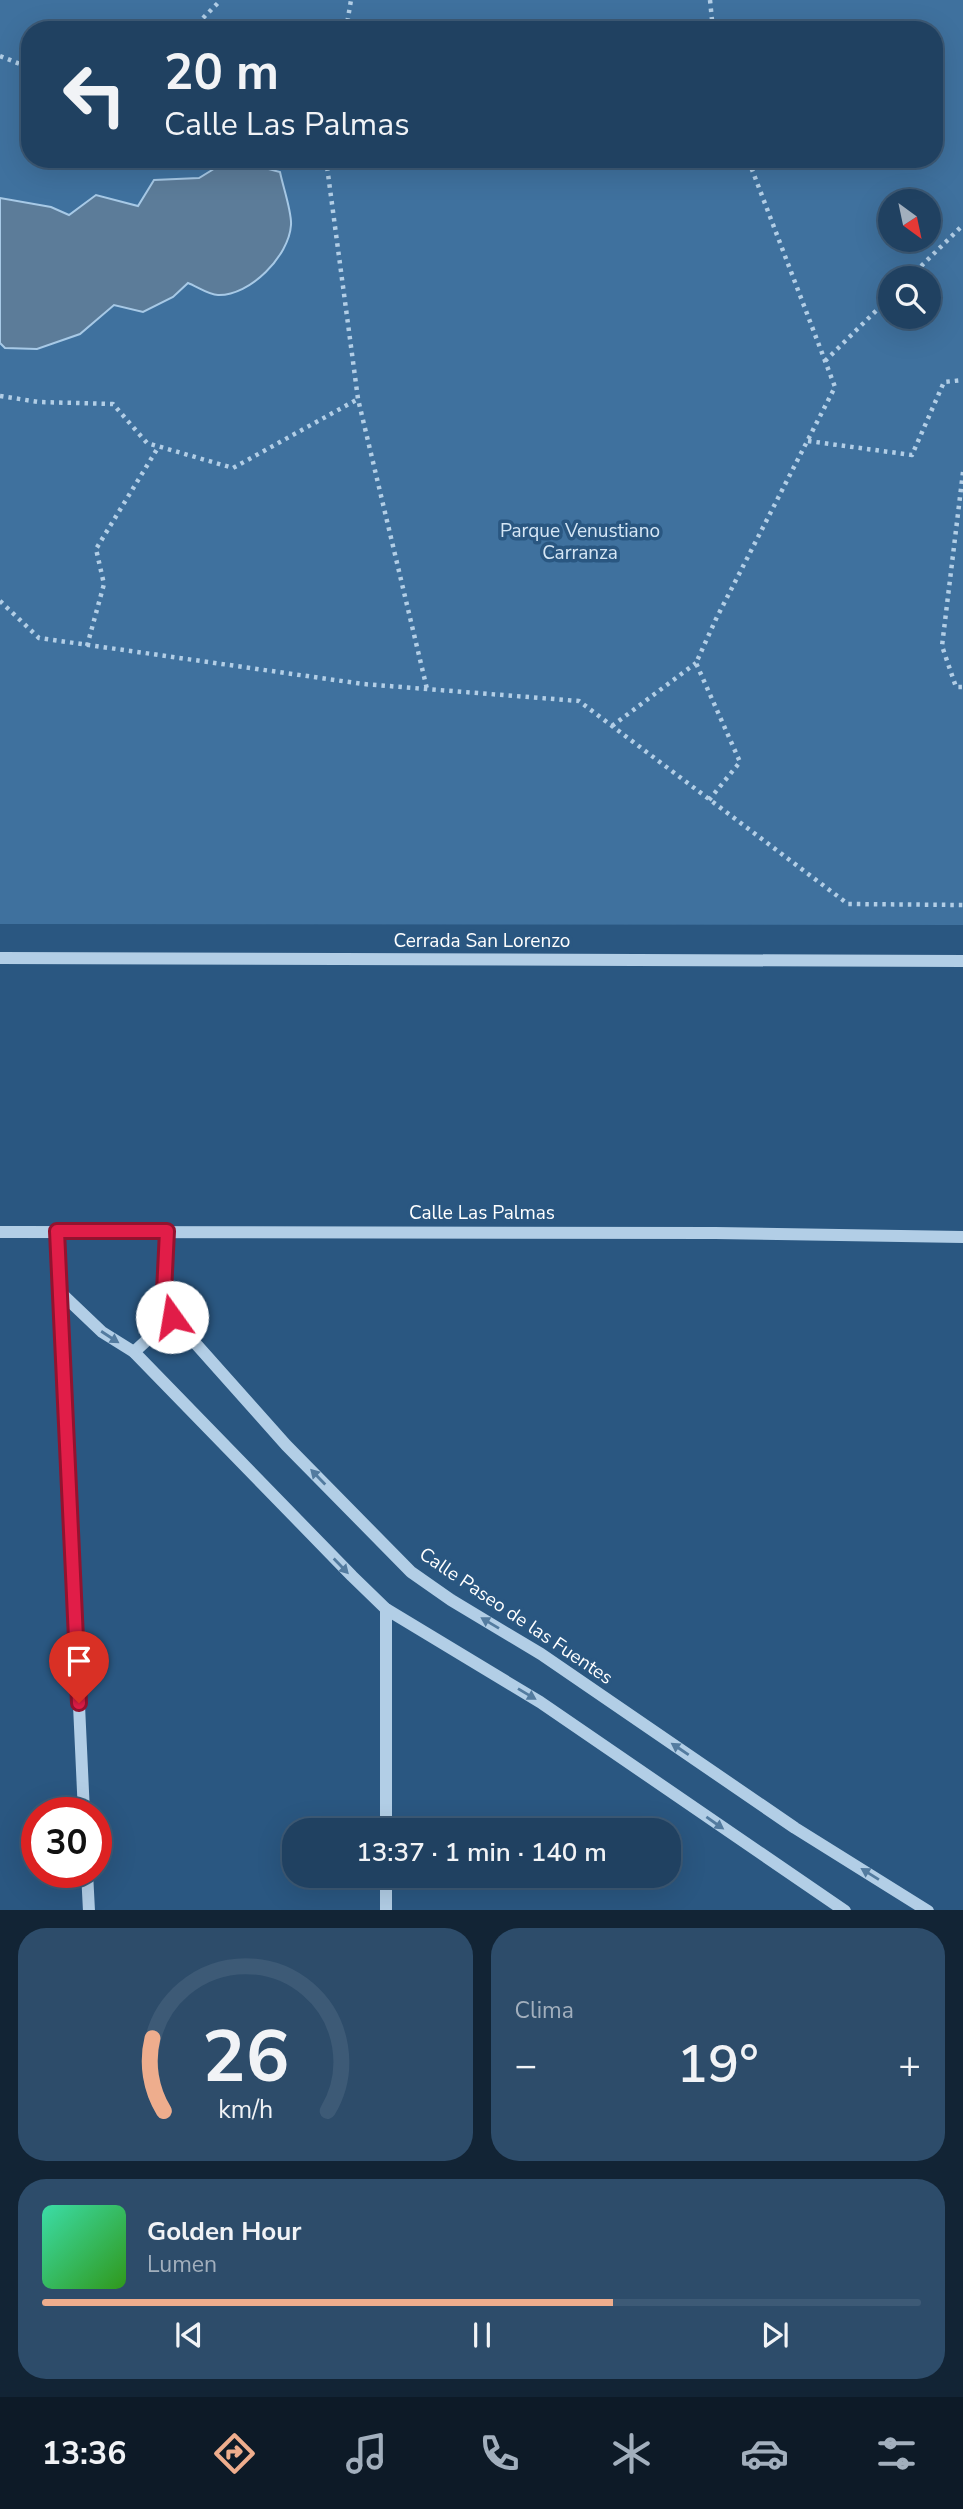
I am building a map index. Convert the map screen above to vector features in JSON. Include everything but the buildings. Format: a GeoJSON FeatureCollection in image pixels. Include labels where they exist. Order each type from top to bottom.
{"type":"FeatureCollection","features":[{"type":"Feature","properties":{"kind":"street","name":"Cerrada San Lorenzo"},"geometry":{"type":"LineString","coordinates":[[0,958],[963,961]]}},
{"type":"Feature","properties":{"kind":"street"},"geometry":{"type":"LineString","coordinates":[[57,1231],[83,1797]]}},
{"type":"Feature","properties":{"kind":"street","name":"Calle Paseo de las Fuentes"},"geometry":{"type":"LineString","coordinates":[[167,1231],[164,1292],[172,1317],[286,1445],[411,1572],[451,1600],[541,1654],[795,1828],[928,1910]]}},
{"type":"Feature","properties":{"kind":"street","name":"Calle Las Palmas"},"geometry":{"type":"LineString","coordinates":[[0,1232],[715,1233],[963,1237]]}},
{"type":"Feature","properties":{"kind":"street"},"geometry":{"type":"LineString","coordinates":[[60,1292],[102,1332],[134,1352],[386,1609],[540,1702],[845,1910]]}},
{"type":"Feature","properties":{"kind":"street"},"geometry":{"type":"LineString","coordinates":[[134,1352],[172,1317]]}},
{"type":"Feature","properties":{"kind":"street"},"geometry":{"type":"LineString","coordinates":[[386,1609],[386,1818]]}},
{"type":"Feature","properties":{"kind":"street"},"geometry":{"type":"LineString","coordinates":[[88,1888],[89,1910]]}},
{"type":"Feature","properties":{"kind":"street"},"geometry":{"type":"LineString","coordinates":[[386,1888],[386,1910]]}},
{"type":"Feature","properties":{"kind":"path"},"geometry":{"type":"LineString","coordinates":[[200,21],[221,0]]}},
{"type":"Feature","properties":{"kind":"path"},"geometry":{"type":"LineString","coordinates":[[348,21],[351,0]]}},
{"type":"Feature","properties":{"kind":"path"},"geometry":{"type":"LineString","coordinates":[[710,0],[712,21]]}},
{"type":"Feature","properties":{"kind":"path"},"geometry":{"type":"LineString","coordinates":[[0,56],[21,64]]}},
{"type":"Feature","properties":{"kind":"path"},"geometry":{"type":"LineString","coordinates":[[327,168],[358,399],[427,689]]}},
{"type":"Feature","properties":{"kind":"path"},"geometry":{"type":"LineString","coordinates":[[612,726],[696,663],[835,387],[751,168]]}},
{"type":"Feature","properties":{"kind":"path"},"geometry":{"type":"LineString","coordinates":[[921,266],[963,225]]}},
{"type":"Feature","properties":{"kind":"path"},"geometry":{"type":"LineString","coordinates":[[825,361],[878,309]]}},
{"type":"Feature","properties":{"kind":"path"},"geometry":{"type":"LineString","coordinates":[[807,442],[912,455],[944,382],[963,380]]}},
{"type":"Feature","properties":{"kind":"path"},"geometry":{"type":"LineString","coordinates":[[0,397],[39,402],[113,404],[147,443],[233,468],[358,399]]}},
{"type":"Feature","properties":{"kind":"path"},"geometry":{"type":"LineString","coordinates":[[87,646],[104,584],[96,549],[159,446]]}},
{"type":"Feature","properties":{"kind":"path"},"geometry":{"type":"LineString","coordinates":[[963,472],[943,646],[956,687],[963,687]]}},
{"type":"Feature","properties":{"kind":"path"},"geometry":{"type":"LineString","coordinates":[[0,601],[38,638],[363,684],[579,701],[848,904],[963,905]]}},
{"type":"Feature","properties":{"kind":"path"},"geometry":{"type":"LineString","coordinates":[[696,663],[740,762],[709,800]]}},
{"type":"Feature","properties":{"kind":"green space","name":"Parque Venustiano Carranza"},"geometry":{"type":"Polygon","coordinates":[[[0,0],[963,0],[963,925],[0,924],[0,0]]]}},
{"type":"Feature","properties":{"kind":"shaded area"},"geometry":{"type":"Polygon","coordinates":[[[215,168],[265,168],[280,172],[291,225],[283,249],[266,272],[243,289],[230,294],[214,295],[188,283],[173,297],[143,312],[114,305],[80,334],[37,349],[5,348],[0,343],[0,198],[51,207],[69,215],[96,195],[138,206],[154,180],[199,178],[215,168]]]}},
{"type":"Feature","properties":{"kind":"route"},"geometry":{"type":"LineString","coordinates":[[79,1703],[57,1231],[167,1231],[164,1292],[172,1317]]}}]}
